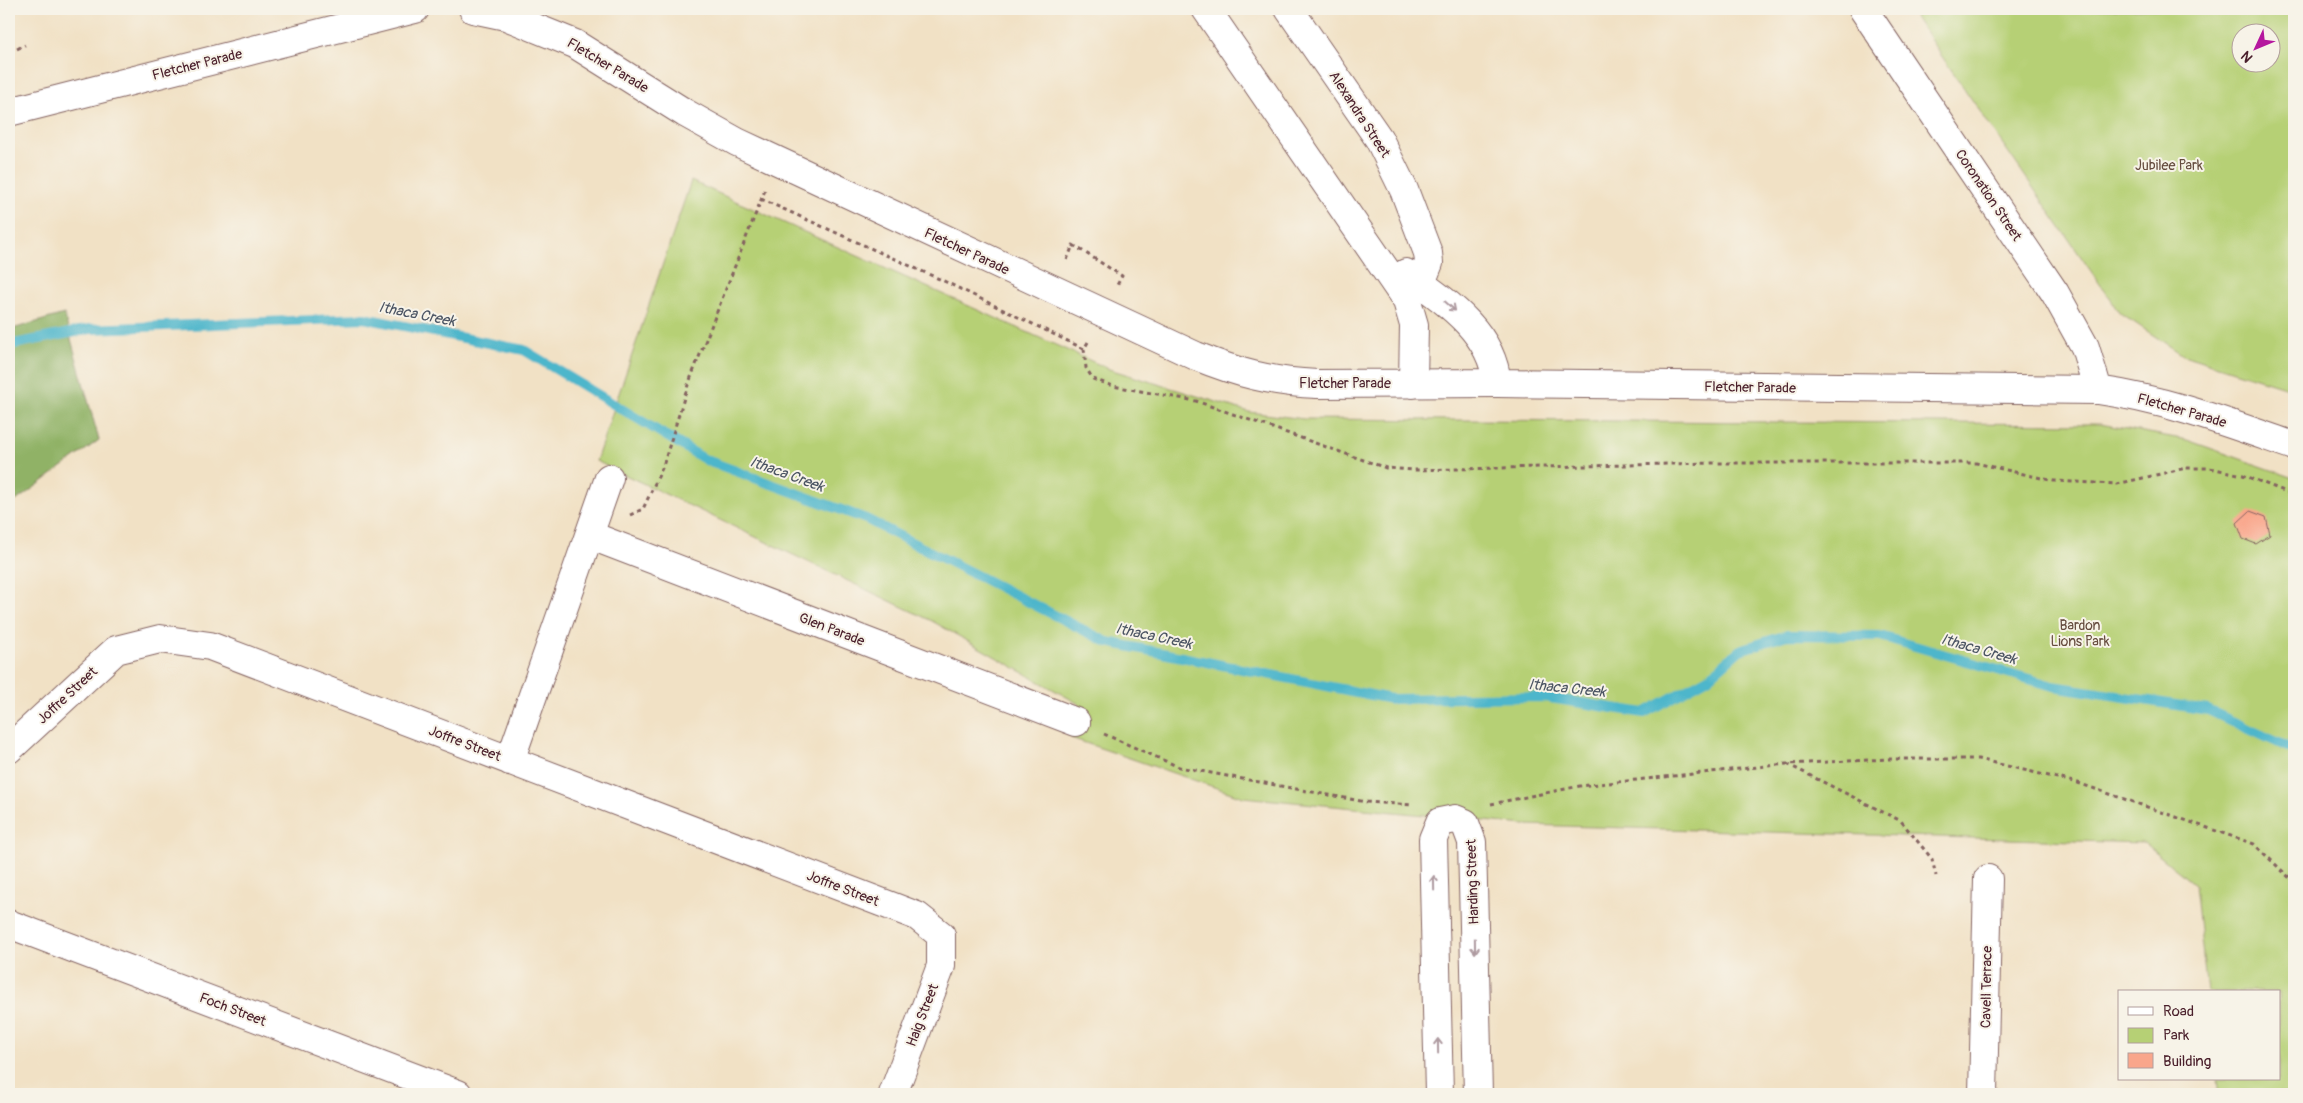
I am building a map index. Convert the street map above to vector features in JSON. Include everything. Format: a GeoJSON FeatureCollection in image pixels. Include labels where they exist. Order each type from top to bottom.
{"type":"FeatureCollection","features":[{"type":"Feature","properties":{"kind":"street","name":"Fletcher Parade"},"geometry":{"type":"LineString","coordinates":[[12,106],[415,9]]}},
{"type":"Feature","properties":{"kind":"street","name":"Fletcher Parade"},"geometry":{"type":"LineString","coordinates":[[472,9],[507,12],[575,44],[685,113],[776,161],[1103,314],[1196,356],[1255,378],[1290,383],[1497,383],[2098,390],[2183,407],[2294,446]]}},
{"type":"Feature","properties":{"kind":"street"},"geometry":{"type":"LineString","coordinates":[[1206,9],[1370,244],[1411,308],[1414,325],[1413,384]]}},
{"type":"Feature","properties":{"kind":"street","name":"Alexandra Street"},"geometry":{"type":"LineString","coordinates":[[1289,9],[1379,139],[1393,166],[1428,253],[1429,263],[1421,283]]}},
{"type":"Feature","properties":{"kind":"street","name":"Coronation Street"},"geometry":{"type":"LineString","coordinates":[[1863,9],[2055,293],[2085,347],[2098,390]]}},
{"type":"Feature","properties":{"kind":"street"},"geometry":{"type":"LineString","coordinates":[[1370,244],[1388,260],[1447,303],[1480,338],[1492,358],[1497,383]]}},
{"type":"Feature","properties":{"kind":"street"},"geometry":{"type":"LineString","coordinates":[[510,761],[609,478]]}},
{"type":"Feature","properties":{"kind":"street","name":"Glen Parade"},"geometry":{"type":"LineString","coordinates":[[589,536],[1076,722]]}},
{"type":"Feature","properties":{"kind":"street","name":"Joffre Street"},"geometry":{"type":"LineString","coordinates":[[9,749],[116,650],[160,638],[210,646],[917,916],[941,935]]}},
{"type":"Feature","properties":{"kind":"street","name":"Harding Street"},"geometry":{"type":"LineString","coordinates":[[1439,1094],[1433,839],[1440,822],[1455,819],[1466,823],[1472,842],[1478,1094]]}},
{"type":"Feature","properties":{"kind":"street","name":"Cavell Terrace"},"geometry":{"type":"LineString","coordinates":[[1984,1094],[1988,880]]}},
{"type":"Feature","properties":{"kind":"street","name":"Foch Street"},"geometry":{"type":"LineString","coordinates":[[9,924],[458,1094]]}},
{"type":"Feature","properties":{"kind":"street","name":"Haig Street"},"geometry":{"type":"LineString","coordinates":[[893,1094],[941,966],[941,935]]}},
{"type":"Feature","properties":{"kind":"path"},"geometry":{"type":"LineString","coordinates":[[18,49],[25,45]]}},
{"type":"Feature","properties":{"kind":"path"},"geometry":{"type":"LineString","coordinates":[[662,466],[688,384],[761,199],[946,282],[1084,349]]}},
{"type":"Feature","properties":{"kind":"path"},"geometry":{"type":"LineString","coordinates":[[1103,314],[1084,349],[1086,368],[1093,379],[1113,386],[1196,401],[1386,468],[1414,470],[1713,463],[1976,462],[2054,481],[2117,484],[2186,468],[2210,468],[2243,475],[2294,494]]}},
{"type":"Feature","properties":{"kind":"path"},"geometry":{"type":"LineString","coordinates":[[1076,722],[1179,767],[1366,802],[1420,805]]}},
{"type":"Feature","properties":{"kind":"path"},"geometry":{"type":"LineString","coordinates":[[1484,804],[1500,803],[1580,786],[1786,764],[1890,759],[1978,759],[2078,783],[2254,844],[2294,882]]}},
{"type":"Feature","properties":{"kind":"path"},"geometry":{"type":"LineString","coordinates":[[1786,764],[1901,821],[1932,859],[1936,876]]}},
{"type":"Feature","properties":{"kind":"green space","name":"Jubilee Park"},"geometry":{"type":"Polygon","coordinates":[[[1909,9],[2294,9],[2294,390],[2183,355],[2120,313],[1909,9]]]}},
{"type":"Feature","properties":{"kind":"green space","name":"Bardon Lions Park"},"geometry":{"type":"Polygon","coordinates":[[[691,181],[1109,369],[1249,412],[1304,419],[2100,424],[2187,440],[2294,478],[2294,1094],[2219,1094],[2217,1080],[2280,1080],[2280,990],[2207,990],[2195,885],[2144,843],[1525,825],[1243,797],[1071,738],[1079,704],[932,621],[596,461],[691,181]]]}},
{"type":"Feature","properties":{"kind":"green space"},"geometry":{"type":"Polygon","coordinates":[[[64,314],[99,440],[9,506],[9,330],[64,314]]]}},
{"type":"Feature","properties":{"kind":"building"},"geometry":{"type":"Polygon","coordinates":[[[2250,511],[2266,517],[2270,535],[2256,544],[2243,539],[2237,523],[2250,511]]]}},
{"type":"Feature","properties":{"kind":"waterway","name":"Ithaca Creek"},"geometry":{"type":"LineString","coordinates":[[9,345],[90,329],[364,318],[524,350],[706,460],[866,519],[1107,642],[1391,699],[1544,697],[1644,713],[1708,678],[1740,650],[1787,635],[1880,636],[2053,686],[2208,710],[2294,750]]}}]}
